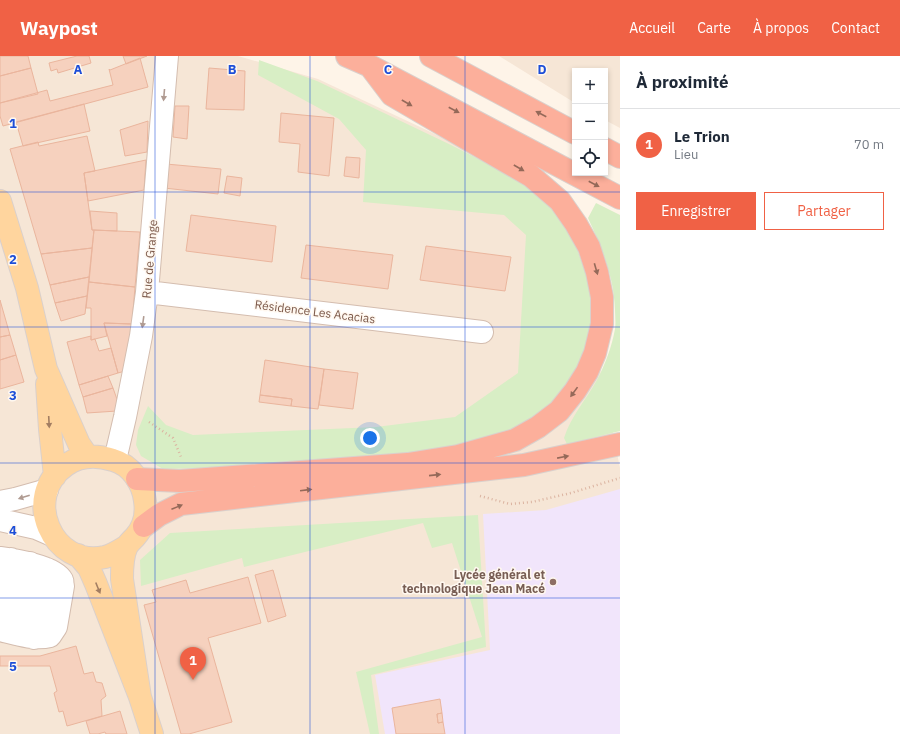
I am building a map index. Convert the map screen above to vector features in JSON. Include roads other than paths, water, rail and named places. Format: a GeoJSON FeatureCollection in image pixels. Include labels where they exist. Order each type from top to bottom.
{"type":"FeatureCollection","features":[{"type":"Feature","properties":{"kind":"highway"},"geometry":{"type":"LineString","coordinates":[[348,56],[370,66],[620,198]]}},
{"type":"Feature","properties":{"kind":"highway"},"geometry":{"type":"LineString","coordinates":[[431,56],[572,131]]}},
{"type":"Feature","properties":{"kind":"highway"},"geometry":{"type":"LineString","coordinates":[[137,479],[180,482],[408,464],[458,456],[516,440],[538,426],[559,411],[575,391],[587,372],[595,353],[602,324],[602,297],[597,272],[589,247],[576,224],[560,201],[531,176],[392,94],[370,66]]}},
{"type":"Feature","properties":{"kind":"highway"},"geometry":{"type":"LineString","coordinates":[[608,151],[620,157]]}},
{"type":"Feature","properties":{"kind":"highway"},"geometry":{"type":"LineString","coordinates":[[144,526],[159,515],[181,504],[524,465],[620,444]]}},
{"type":"Feature","properties":{"kind":"main road"},"geometry":{"type":"LineString","coordinates":[[0,201],[26,288],[46,369],[79,444],[88,457]]}},
{"type":"Feature","properties":{"kind":"main road"},"geometry":{"type":"LineString","coordinates":[[46,369],[50,429],[51,483],[44,508],[48,526],[52,535],[64,547],[78,555],[91,558],[105,557],[116,553],[127,546],[144,526],[145,502],[143,490],[137,479],[124,465],[115,460],[101,457],[88,457],[69,463],[51,483]]}},
{"type":"Feature","properties":{"kind":"main road"},"geometry":{"type":"LineString","coordinates":[[127,546],[122,563],[122,579],[140,697]]}},
{"type":"Feature","properties":{"kind":"main road"},"geometry":{"type":"LineString","coordinates":[[78,555],[89,568],[96,584],[140,697],[152,734]]}},
{"type":"Feature","properties":{"kind":"street","name":"Rue de Grange"},"geometry":{"type":"LineString","coordinates":[[115,460],[141,336],[147,292],[167,56]]}},
{"type":"Feature","properties":{"kind":"street","name":"Résidence Les Acacias"},"geometry":{"type":"LineString","coordinates":[[147,292],[482,332]]}},
{"type":"Feature","properties":{"kind":"street"},"geometry":{"type":"LineString","coordinates":[[0,502],[15,500],[51,483]]}},
{"type":"Feature","properties":{"kind":"street"},"geometry":{"type":"LineString","coordinates":[[0,520],[36,528],[52,535]]}},
{"type":"Feature","properties":{"kind":"street"},"geometry":{"type":"LineString","coordinates":[[12,632],[22,562]]}},
{"type":"Feature","properties":{"kind":"street"},"geometry":{"type":"LineString","coordinates":[[12,632],[22,562]]}},
{"type":"Feature","properties":{"kind":"place","name":"Lycée général et technologique Jean Macé"},"geometry":{"type":"Point","coordinates":[553,582]}},
{"type":"Feature","properties":{"kind":"place","name":"Le Trion"},"geometry":{"type":"Point","coordinates":[193,680]}}]}
